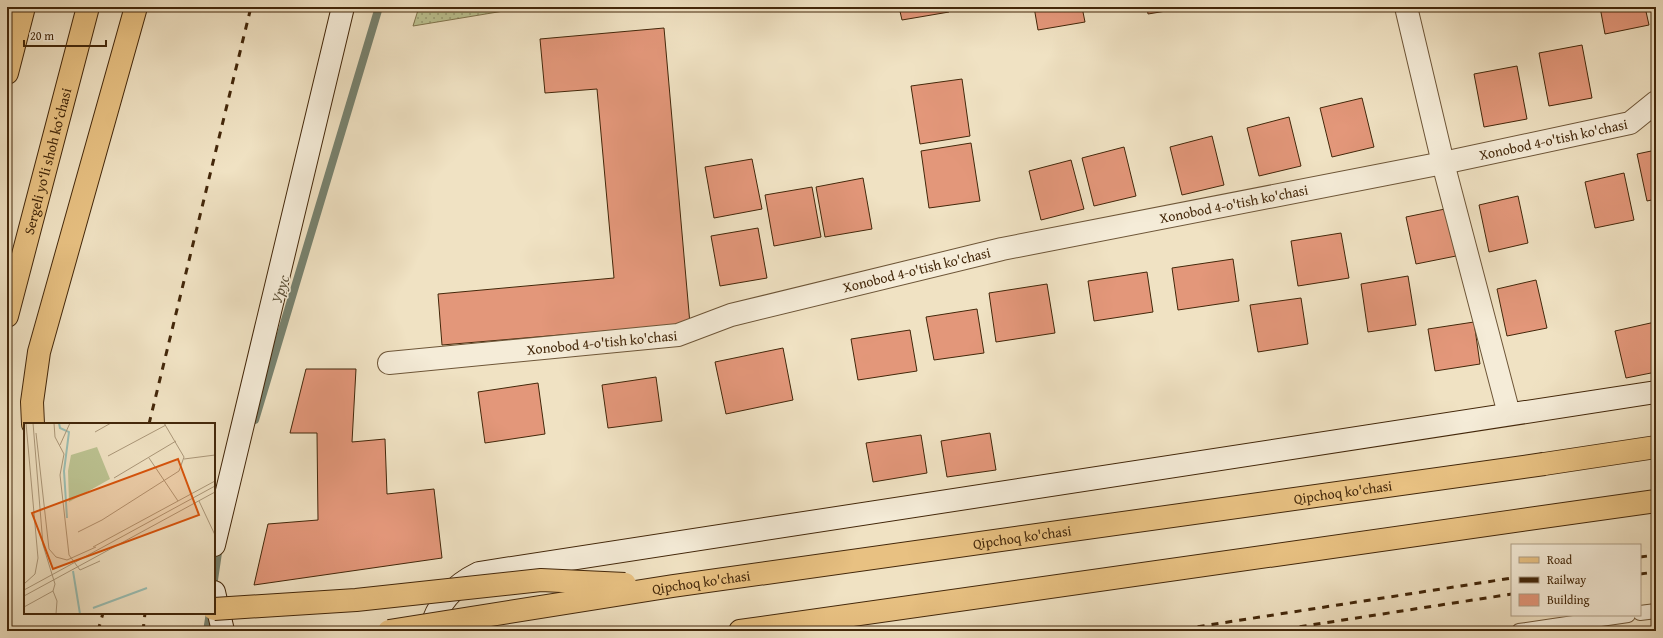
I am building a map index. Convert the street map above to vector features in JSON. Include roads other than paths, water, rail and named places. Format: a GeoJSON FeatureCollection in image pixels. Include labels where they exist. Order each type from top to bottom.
{"type":"FeatureCollection","features":[{"type":"Feature","properties":{"kind":"main road"},"geometry":{"type":"LineString","coordinates":[[7,73],[24,7]]}},
{"type":"Feature","properties":{"kind":"main road","name":"Sergeli yo‘li shoh ko‘chasi"},"geometry":{"type":"LineString","coordinates":[[7,316],[88,7]]}},
{"type":"Feature","properties":{"kind":"main road"},"geometry":{"type":"LineString","coordinates":[[33,423],[32,402],[39,352],[136,7]]}},
{"type":"Feature","properties":{"kind":"main road","name":"Qipchoq ko'chasi"},"geometry":{"type":"LineString","coordinates":[[389,631],[673,586],[1656,447]]}},
{"type":"Feature","properties":{"kind":"main road"},"geometry":{"type":"LineString","coordinates":[[740,631],[1656,501]]}},
{"type":"Feature","properties":{"kind":"main road"},"geometry":{"type":"LineString","coordinates":[[215,609],[356,600],[541,580],[673,586]]}},
{"type":"Feature","properties":{"kind":"street"},"geometry":{"type":"LineString","coordinates":[[215,541],[343,7]]}},
{"type":"Feature","properties":{"kind":"street"},"geometry":{"type":"LineString","coordinates":[[1406,7],[1443,163],[1509,414]]}},
{"type":"Feature","properties":{"kind":"street","name":"Xonobod 4-o'tish ko'chasi"},"geometry":{"type":"LineString","coordinates":[[389,363],[678,335],[731,315],[1002,249],[1443,163],[1630,122],[1656,102]]}},
{"type":"Feature","properties":{"kind":"street"},"geometry":{"type":"LineString","coordinates":[[430,631],[444,599],[459,584],[479,573],[1656,392]]}},
{"type":"Feature","properties":{"kind":"street"},"geometry":{"type":"LineString","coordinates":[[215,599],[223,631]]}},
{"type":"Feature","properties":{"kind":"lane"},"geometry":{"type":"LineString","coordinates":[[1641,613],[1656,611]]}},
{"type":"Feature","properties":{"kind":"lane"},"geometry":{"type":"LineString","coordinates":[[1519,631],[1621,616]]}},
{"type":"Feature","properties":{"kind":"waterway","name":"Урус"},"geometry":{"type":"LineString","coordinates":[[255,420],[379,7]]}},
{"type":"Feature","properties":{"kind":"waterway","name":"Урус"},"geometry":{"type":"LineString","coordinates":[[215,573],[219,546]]}},
{"type":"Feature","properties":{"kind":"waterway","name":"Урус"},"geometry":{"type":"LineString","coordinates":[[207,631],[210,614]]}},
{"type":"Feature","properties":{"kind":"railway"},"geometry":{"type":"LineString","coordinates":[[149,423],[251,7]]}},
{"type":"Feature","properties":{"kind":"railway"},"geometry":{"type":"LineString","coordinates":[[1641,557],[1656,555]]}},
{"type":"Feature","properties":{"kind":"railway"},"geometry":{"type":"LineString","coordinates":[[1641,574],[1656,572]]}},
{"type":"Feature","properties":{"kind":"railway"},"geometry":{"type":"LineString","coordinates":[[1170,631],[1511,578]]}},
{"type":"Feature","properties":{"kind":"railway"},"geometry":{"type":"LineString","coordinates":[[1272,631],[1511,594]]}},
{"type":"Feature","properties":{"kind":"railway"},"geometry":{"type":"LineString","coordinates":[[98,631],[103,614]]}},
{"type":"Feature","properties":{"kind":"railway"},"geometry":{"type":"LineString","coordinates":[[143,631],[145,614]]}}]}
